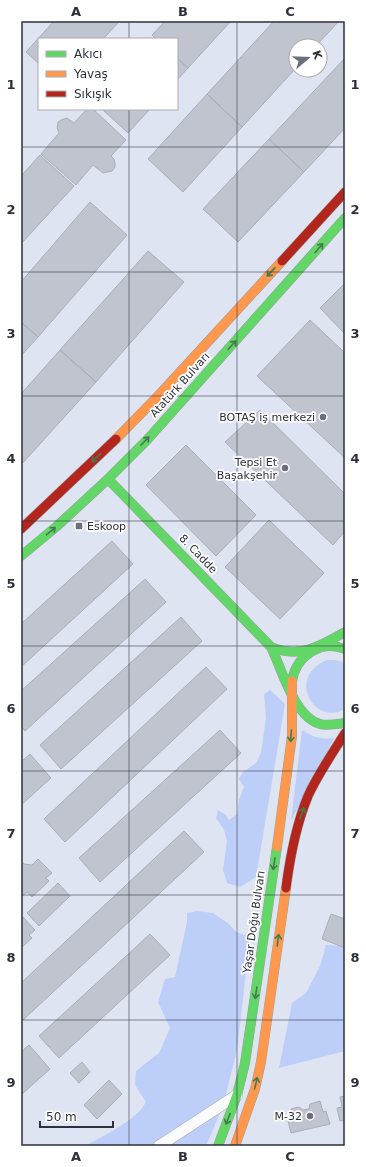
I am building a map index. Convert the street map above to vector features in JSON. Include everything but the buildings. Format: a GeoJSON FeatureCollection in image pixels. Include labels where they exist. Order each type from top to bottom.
{"type":"FeatureCollection","features":[{"type":"Feature","properties":{"kind":"main road","name":"Atatürk Bulvarı"},"geometry":{"type":"LineString","coordinates":[[21,529],[105,450],[159,395],[345,192]]}},
{"type":"Feature","properties":{"kind":"main road","name":"Atatürk Bulvarı"},"geometry":{"type":"LineString","coordinates":[[21,556],[56,527],[108,479],[147,440],[345,218]]}},
{"type":"Feature","properties":{"kind":"main road","name":"8. Cadde"},"geometry":{"type":"LineString","coordinates":[[108,479],[271,647]]}},
{"type":"Feature","properties":{"kind":"main road","name":"Yaşar Doğu Bulvarı"},"geometry":{"type":"LineString","coordinates":[[218,1146],[237,1095],[246,1063],[290,754],[293,718],[291,683],[294,668],[305,656],[345,632]]}},
{"type":"Feature","properties":{"kind":"main road","name":"Yaşar Doğu Bulvarı"},"geometry":{"type":"LineString","coordinates":[[271,647],[285,653],[300,652],[329,646],[337,646],[345,649]]}},
{"type":"Feature","properties":{"kind":"main road"},"geometry":{"type":"LineString","coordinates":[[271,647],[292,697],[301,711],[309,719],[317,723],[333,725],[345,723]]}},
{"type":"Feature","properties":{"kind":"main road"},"geometry":{"type":"LineString","coordinates":[[235,1146],[255,1089],[261,1062],[289,865],[297,828],[308,797],[321,771],[345,733]]}},
{"type":"Feature","properties":{"kind":"street"},"geometry":{"type":"LineString","coordinates":[[159,1146],[237,1095]]}},
{"type":"Feature","properties":{"kind":"shaded area"},"geometry":{"type":"Polygon","coordinates":[[[327,660],[336,660],[345,663],[345,709],[334,713],[324,711],[315,706],[309,698],[306,688],[308,677],[314,668],[327,660]]]}},
{"type":"Feature","properties":{"kind":"shaded area"},"geometry":{"type":"Polygon","coordinates":[[[270,690],[285,704],[256,877],[240,887],[227,883],[223,870],[227,841],[224,830],[216,818],[218,810],[226,815],[229,820],[237,814],[239,800],[244,787],[239,779],[243,772],[256,763],[261,753],[266,718],[264,694],[270,690]]]}},
{"type":"Feature","properties":{"kind":"shaded area"},"geometry":{"type":"Polygon","coordinates":[[[302,730],[325,739],[334,738],[291,821],[302,730]]]}},
{"type":"Feature","properties":{"kind":"shaded area"},"geometry":{"type":"Polygon","coordinates":[[[197,911],[213,913],[229,924],[236,932],[250,937],[237,1050],[223,1106],[206,1146],[85,1146],[127,1121],[142,1109],[146,1102],[135,1085],[136,1071],[159,1053],[170,1028],[158,1002],[165,979],[175,977],[187,922],[187,913],[197,911]]]}},
{"type":"Feature","properties":{"kind":"shaded area"},"geometry":{"type":"Polygon","coordinates":[[[326,945],[345,946],[345,1051],[279,1068],[292,1003],[306,993],[320,966],[326,945]]]}},
{"type":"Feature","properties":{"kind":"traffic: fast"},"geometry":{"type":"LineString","coordinates":[[21,556],[56,527],[108,479],[147,440],[345,218]]}},
{"type":"Feature","properties":{"kind":"traffic: fast"},"geometry":{"type":"LineString","coordinates":[[108,479],[271,647],[291,652],[301,651],[318,646],[345,632]]}},
{"type":"Feature","properties":{"kind":"traffic: fast"},"geometry":{"type":"LineString","coordinates":[[292,681],[294,672],[299,664],[304,657],[311,652],[327,646],[336,646],[345,649]]}},
{"type":"Feature","properties":{"kind":"traffic: fast"},"geometry":{"type":"LineString","coordinates":[[271,647],[290,691],[303,712],[311,720],[323,725],[345,723]]}},
{"type":"Feature","properties":{"kind":"traffic: fast"},"geometry":{"type":"LineString","coordinates":[[218,1146],[237,1095],[245,1063],[277,847]]}},
{"type":"Feature","properties":{"kind":"traffic: slow"},"geometry":{"type":"LineString","coordinates":[[116,439],[159,395],[282,261]]}},
{"type":"Feature","properties":{"kind":"traffic: slow"},"geometry":{"type":"LineString","coordinates":[[277,847],[292,736],[292,681]]}},
{"type":"Feature","properties":{"kind":"traffic: slow"},"geometry":{"type":"LineString","coordinates":[[235,1146],[255,1089],[261,1062],[286,888]]}},
{"type":"Feature","properties":{"kind":"traffic: jam"},"geometry":{"type":"LineString","coordinates":[[282,261],[345,192]]}},
{"type":"Feature","properties":{"kind":"traffic: jam"},"geometry":{"type":"LineString","coordinates":[[21,529],[116,439]]}},
{"type":"Feature","properties":{"kind":"traffic: jam"},"geometry":{"type":"LineString","coordinates":[[286,888],[294,841],[308,796],[325,764],[345,733]]}},
{"type":"Feature","properties":{"kind":"place","name":"BOTAŞ iş merkezi"},"geometry":{"type":"Point","coordinates":[323,417]}},
{"type":"Feature","properties":{"kind":"place","name":"Tepsi Et Başakşehir"},"geometry":{"type":"Point","coordinates":[285,468]}},
{"type":"Feature","properties":{"kind":"place","name":"Eskoop"},"geometry":{"type":"Point","coordinates":[79,526]}},
{"type":"Feature","properties":{"kind":"place","name":"M-32"},"geometry":{"type":"Point","coordinates":[310,1116]}}]}
